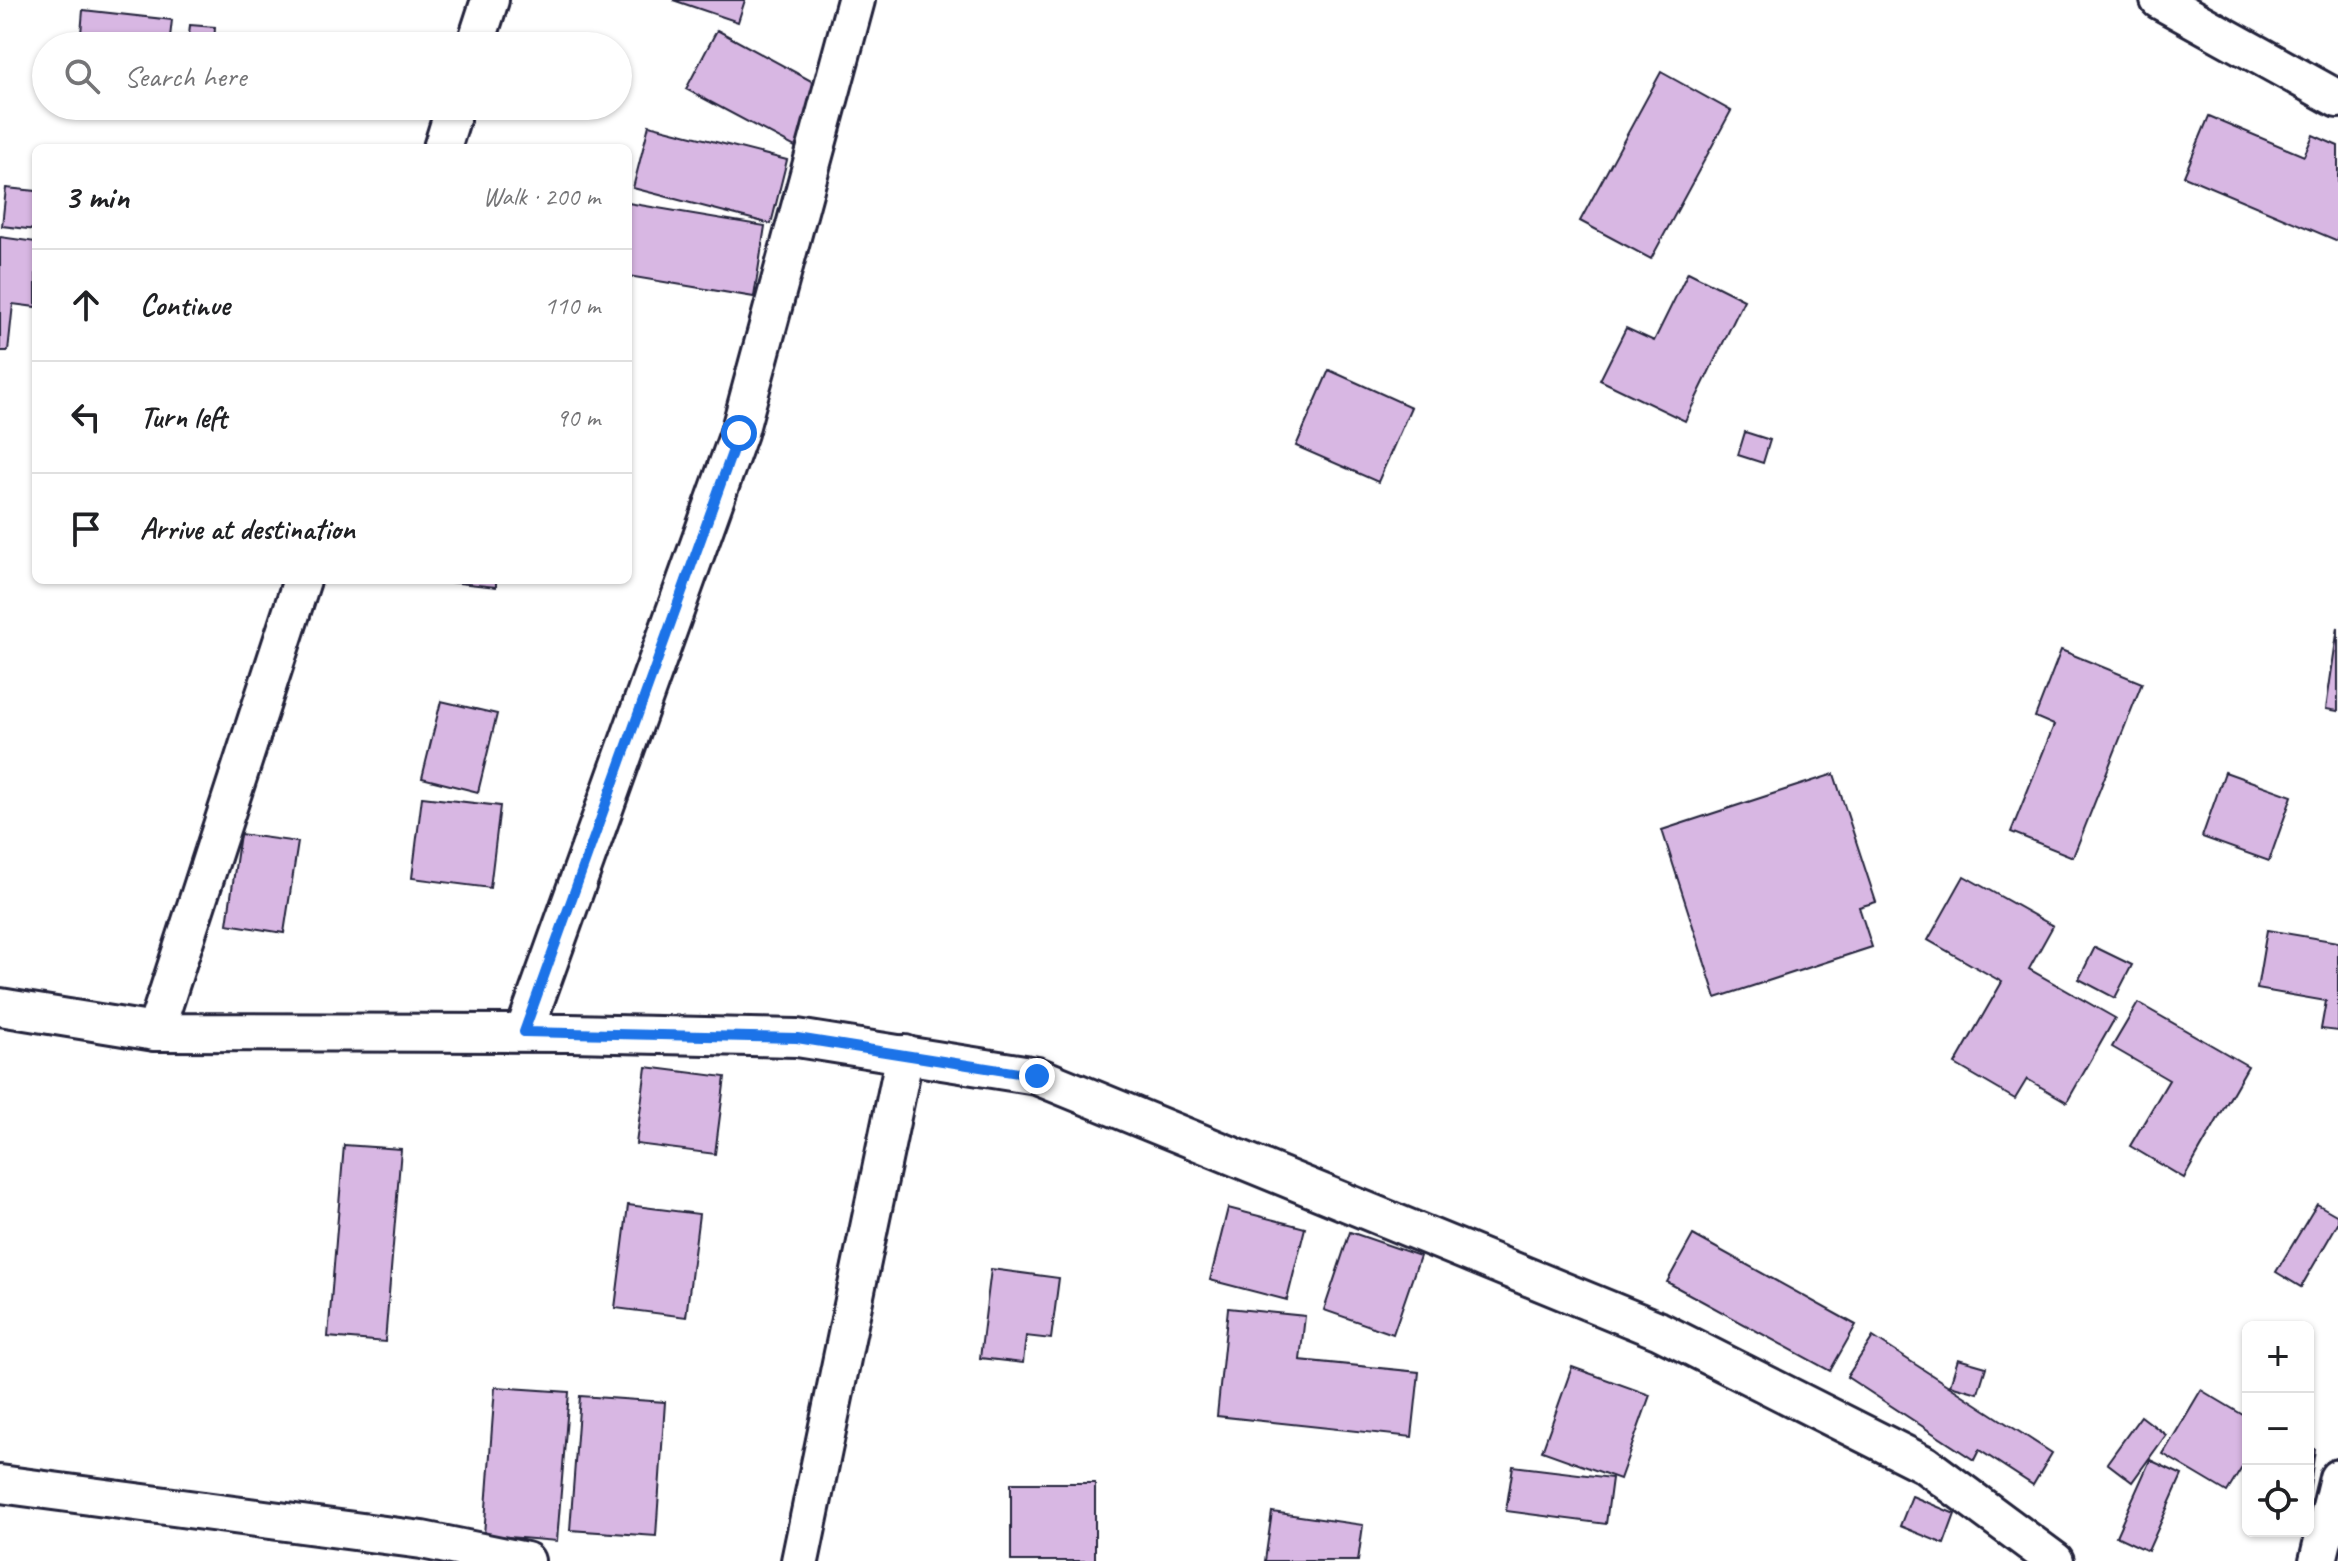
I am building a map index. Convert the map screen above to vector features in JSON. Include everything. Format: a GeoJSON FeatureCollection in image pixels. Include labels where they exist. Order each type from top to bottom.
{"type":"FeatureCollection","features":[{"type":"Feature","properties":{"kind":"street"},"geometry":{"type":"LineString","coordinates":[[480,32],[490,0]]}},
{"type":"Feature","properties":{"kind":"street"},"geometry":{"type":"LineString","coordinates":[[524,1032],[739,433],[856,0]]}},
{"type":"Feature","properties":{"kind":"street"},"geometry":{"type":"LineString","coordinates":[[2159,0],[2338,99]]}},
{"type":"Feature","properties":{"kind":"street"},"geometry":{"type":"LineString","coordinates":[[443,144],[451,120]]}},
{"type":"Feature","properties":{"kind":"street"},"geometry":{"type":"LineString","coordinates":[[155,1032],[301,584]]}},
{"type":"Feature","properties":{"kind":"street"},"geometry":{"type":"LineString","coordinates":[[0,1007],[155,1032],[524,1032],[797,1038],[1037,1076],[1658,1330],[1924,1464],[2055,1561]]}},
{"type":"Feature","properties":{"kind":"street"},"geometry":{"type":"LineString","coordinates":[[800,1561],[905,1054]]}},
{"type":"Feature","properties":{"kind":"street"},"geometry":{"type":"LineString","coordinates":[[2318,1561],[2338,1478]]}},
{"type":"Feature","properties":{"kind":"street"},"geometry":{"type":"LineString","coordinates":[[0,1484],[422,1540],[526,1561]]}},
{"type":"Feature","properties":{"kind":"building"},"geometry":{"type":"Polygon","coordinates":[[[673,0],[745,0],[738,22],[673,0]]]}},
{"type":"Feature","properties":{"kind":"building"},"geometry":{"type":"Polygon","coordinates":[[[83,10],[172,20],[171,32],[81,32],[83,10]]]}},
{"type":"Feature","properties":{"kind":"building"},"geometry":{"type":"Polygon","coordinates":[[[190,25],[215,27],[215,32],[189,32],[190,25]]]}},
{"type":"Feature","properties":{"kind":"building"},"geometry":{"type":"Polygon","coordinates":[[[717,30],[826,89],[795,147],[686,89],[717,30]]]}},
{"type":"Feature","properties":{"kind":"building"},"geometry":{"type":"Polygon","coordinates":[[[1661,72],[1731,111],[1651,259],[1580,221],[1661,72]]]}},
{"type":"Feature","properties":{"kind":"building"},"geometry":{"type":"Polygon","coordinates":[[[2209,116],[2304,156],[2313,135],[2338,146],[2338,241],[2184,176],[2209,116]]]}},
{"type":"Feature","properties":{"kind":"building"},"geometry":{"type":"Polygon","coordinates":[[[649,125],[787,160],[771,224],[633,188],[649,125]]]}},
{"type":"Feature","properties":{"kind":"building"},"geometry":{"type":"Polygon","coordinates":[[[6,188],[32,191],[32,230],[2,226],[6,188]]]}},
{"type":"Feature","properties":{"kind":"building"},"geometry":{"type":"Polygon","coordinates":[[[632,204],[765,226],[754,297],[632,277],[632,204]]]}},
{"type":"Feature","properties":{"kind":"building"},"geometry":{"type":"Polygon","coordinates":[[[0,237],[32,241],[32,306],[13,304],[8,351],[0,351],[0,237]]]}},
{"type":"Feature","properties":{"kind":"building"},"geometry":{"type":"Polygon","coordinates":[[[1688,272],[1744,300],[1685,421],[1600,380],[1626,328],[1654,341],[1688,272]]]}},
{"type":"Feature","properties":{"kind":"building"},"geometry":{"type":"Polygon","coordinates":[[[1329,370],[1411,407],[1378,482],[1296,446],[1329,370]]]}},
{"type":"Feature","properties":{"kind":"building"},"geometry":{"type":"Polygon","coordinates":[[[1745,432],[1770,440],[1763,463],[1738,455],[1745,432]]]}},
{"type":"Feature","properties":{"kind":"building"},"geometry":{"type":"Polygon","coordinates":[[[468,584],[496,584],[496,587],[468,584]]]}},
{"type":"Feature","properties":{"kind":"building"},"geometry":{"type":"Polygon","coordinates":[[[2338,627],[2338,711],[2326,709],[2338,627]]]}},
{"type":"Feature","properties":{"kind":"building"},"geometry":{"type":"Polygon","coordinates":[[[2061,650],[2142,683],[2073,857],[2011,832],[2054,725],[2035,717],[2061,650]]]}},
{"type":"Feature","properties":{"kind":"building"},"geometry":{"type":"Polygon","coordinates":[[[441,701],[497,714],[478,792],[422,778],[441,701]]]}},
{"type":"Feature","properties":{"kind":"building"},"geometry":{"type":"Polygon","coordinates":[[[2225,772],[2292,796],[2269,861],[2202,837],[2225,772]]]}},
{"type":"Feature","properties":{"kind":"building"},"geometry":{"type":"Polygon","coordinates":[[[1834,774],[1876,902],[1859,907],[1872,947],[1716,998],[1662,830],[1834,774]]]}},
{"type":"Feature","properties":{"kind":"building"},"geometry":{"type":"Polygon","coordinates":[[[422,797],[500,806],[490,888],[412,878],[422,797]]]}},
{"type":"Feature","properties":{"kind":"building"},"geometry":{"type":"Polygon","coordinates":[[[240,834],[298,842],[284,933],[227,924],[240,834]]]}},
{"type":"Feature","properties":{"kind":"building"},"geometry":{"type":"Polygon","coordinates":[[[1964,876],[2053,926],[2029,969],[2115,1018],[2067,1102],[2027,1079],[2015,1099],[1955,1064],[2002,982],[1928,940],[1964,876]]]}},
{"type":"Feature","properties":{"kind":"building"},"geometry":{"type":"Polygon","coordinates":[[[2267,930],[2338,942],[2338,1031],[2321,1029],[2326,1001],[2257,989],[2267,930]]]}},
{"type":"Feature","properties":{"kind":"building"},"geometry":{"type":"Polygon","coordinates":[[[2095,947],[2132,965],[2115,998],[2079,979],[2095,947]]]}},
{"type":"Feature","properties":{"kind":"building"},"geometry":{"type":"Polygon","coordinates":[[[2138,1003],[2248,1066],[2184,1178],[2130,1146],[2169,1080],[2112,1047],[2138,1003]]]}},
{"type":"Feature","properties":{"kind":"building"},"geometry":{"type":"Polygon","coordinates":[[[646,1067],[725,1077],[715,1154],[636,1144],[646,1067]]]}},
{"type":"Feature","properties":{"kind":"building"},"geometry":{"type":"Polygon","coordinates":[[[344,1145],[401,1149],[385,1342],[328,1337],[344,1145]]]}},
{"type":"Feature","properties":{"kind":"building"},"geometry":{"type":"Polygon","coordinates":[[[2317,1204],[2338,1216],[2338,1223],[2301,1287],[2276,1272],[2317,1204]]]}},
{"type":"Feature","properties":{"kind":"building"},"geometry":{"type":"Polygon","coordinates":[[[628,1205],[699,1214],[686,1317],[615,1308],[628,1205]]]}},
{"type":"Feature","properties":{"kind":"building"},"geometry":{"type":"Polygon","coordinates":[[[1228,1208],[1305,1228],[1287,1300],[1210,1280],[1228,1208]]]}},
{"type":"Feature","properties":{"kind":"building"},"geometry":{"type":"Polygon","coordinates":[[[1350,1232],[1420,1256],[1393,1334],[1324,1310],[1350,1232]]]}},
{"type":"Feature","properties":{"kind":"building"},"geometry":{"type":"Polygon","coordinates":[[[1693,1235],[1856,1325],[1830,1371],[1667,1282],[1693,1235]]]}},
{"type":"Feature","properties":{"kind":"building"},"geometry":{"type":"Polygon","coordinates":[[[991,1269],[1059,1278],[1051,1339],[1026,1336],[1023,1363],[980,1358],[991,1269]]]}},
{"type":"Feature","properties":{"kind":"building"},"geometry":{"type":"Polygon","coordinates":[[[1228,1308],[1305,1316],[1300,1360],[1419,1372],[1412,1437],[1217,1416],[1228,1308]]]}},
{"type":"Feature","properties":{"kind":"building"},"geometry":{"type":"Polygon","coordinates":[[[1873,1337],[2052,1453],[2033,1485],[1979,1450],[1974,1460],[1847,1377],[1873,1337]]]}},
{"type":"Feature","properties":{"kind":"building"},"geometry":{"type":"Polygon","coordinates":[[[1958,1359],[1986,1367],[1978,1393],[1950,1385],[1958,1359]]]}},
{"type":"Feature","properties":{"kind":"building"},"geometry":{"type":"Polygon","coordinates":[[[1572,1367],[1650,1395],[1620,1479],[1542,1451],[1572,1367]]]}},
{"type":"Feature","properties":{"kind":"building"},"geometry":{"type":"Polygon","coordinates":[[[495,1387],[569,1392],[557,1541],[484,1535],[495,1387]]]}},
{"type":"Feature","properties":{"kind":"building"},"geometry":{"type":"Polygon","coordinates":[[[2201,1390],[2242,1414],[2242,1468],[2227,1492],[2163,1454],[2201,1390]]]}},
{"type":"Feature","properties":{"kind":"building"},"geometry":{"type":"Polygon","coordinates":[[[580,1396],[665,1402],[656,1536],[570,1530],[580,1396]]]}},
{"type":"Feature","properties":{"kind":"building"},"geometry":{"type":"Polygon","coordinates":[[[2141,1416],[2166,1435],[2132,1482],[2107,1463],[2141,1416]]]}},
{"type":"Feature","properties":{"kind":"building"},"geometry":{"type":"Polygon","coordinates":[[[2150,1460],[2182,1475],[2148,1551],[2116,1536],[2150,1460]]]}},
{"type":"Feature","properties":{"kind":"building"},"geometry":{"type":"Polygon","coordinates":[[[1513,1466],[1612,1478],[1606,1524],[1506,1511],[1513,1466]]]}},
{"type":"Feature","properties":{"kind":"building"},"geometry":{"type":"Polygon","coordinates":[[[1011,1483],[1095,1483],[1095,1561],[1011,1561],[1011,1483]]]}},
{"type":"Feature","properties":{"kind":"building"},"geometry":{"type":"Polygon","coordinates":[[[1912,1496],[1955,1514],[1944,1544],[1900,1526],[1912,1496]]]}},
{"type":"Feature","properties":{"kind":"building"},"geometry":{"type":"Polygon","coordinates":[[[1272,1512],[1363,1525],[1358,1561],[1265,1561],[1272,1512]]]}},
{"type":"Feature","properties":{"kind":"route"},"geometry":{"type":"LineString","coordinates":[[739,433],[524,1032],[797,1038],[1037,1076]]}}]}
